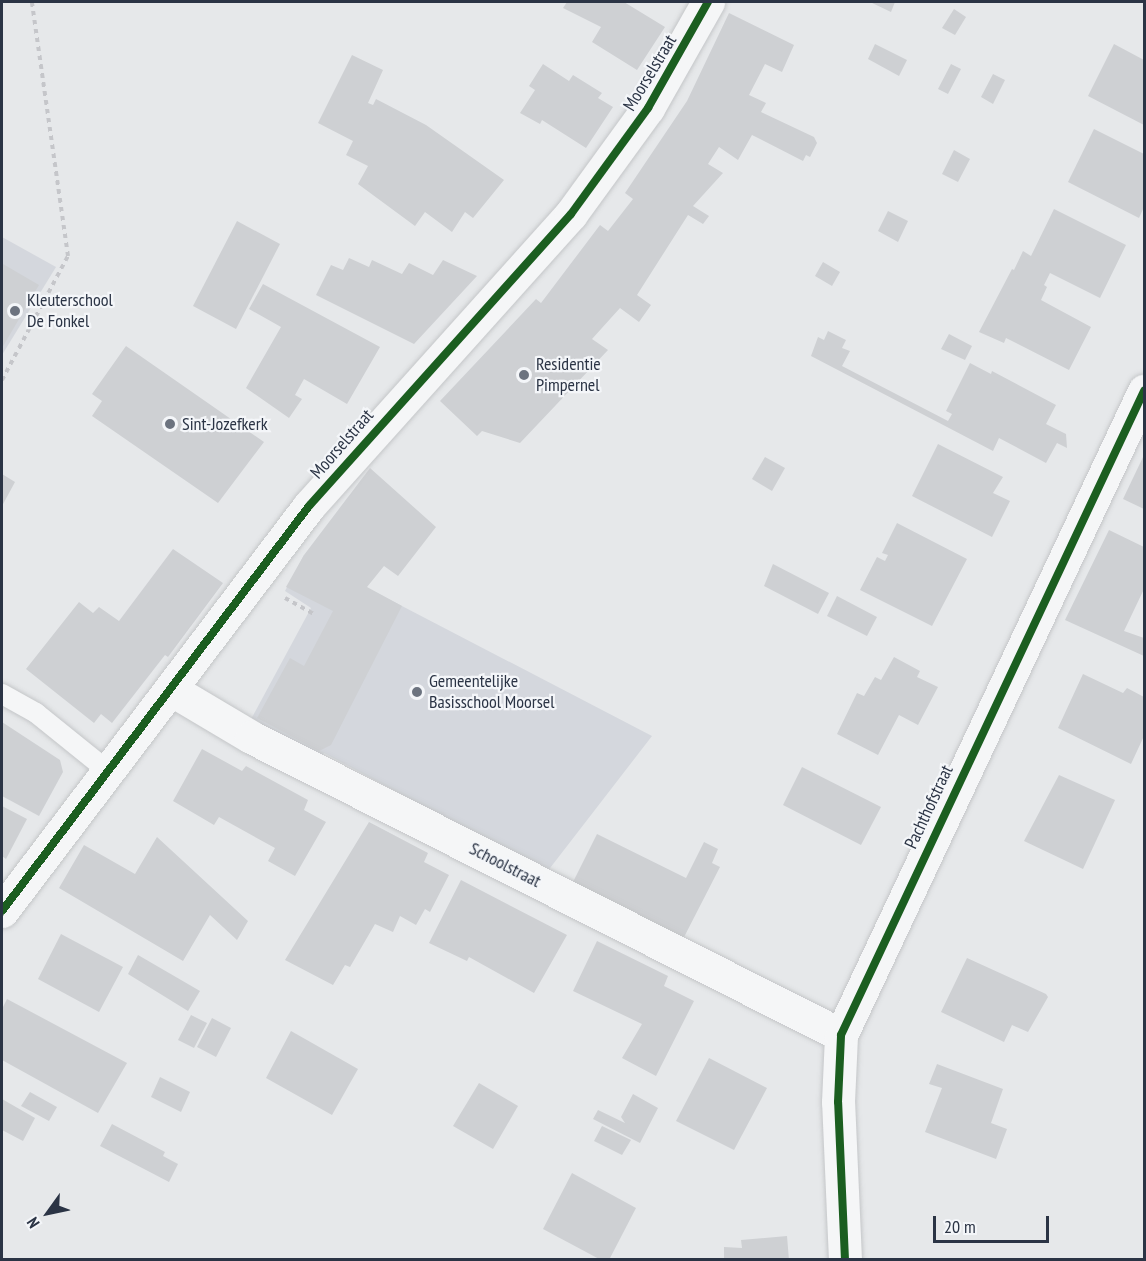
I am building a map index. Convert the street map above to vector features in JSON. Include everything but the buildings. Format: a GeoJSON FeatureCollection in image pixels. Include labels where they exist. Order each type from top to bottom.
{"type":"FeatureCollection","features":[{"type":"Feature","properties":{"kind":"street","name":"Moorselstraat"},"geometry":{"type":"LineString","coordinates":[[2,911],[337,473],[571,214],[648,108],[708,2]]}},
{"type":"Feature","properties":{"kind":"street","name":"Pachthofstraat"},"geometry":{"type":"LineString","coordinates":[[845,1260],[838,1102],[841,1035],[1144,391]]}},
{"type":"Feature","properties":{"kind":"street","name":"Schoolstraat"},"geometry":{"type":"LineString","coordinates":[[172,690],[251,737],[841,1035]]}},
{"type":"Feature","properties":{"kind":"lane"},"geometry":{"type":"LineString","coordinates":[[2,694],[36,713],[109,772]]}},
{"type":"Feature","properties":{"kind":"path"},"geometry":{"type":"LineString","coordinates":[[2,380],[68,256],[32,2]]}},
{"type":"Feature","properties":{"kind":"shaded area","name":"Kleuterschool De Fonkel"},"geometry":{"type":"Polygon","coordinates":[[[2,237],[56,267],[2,355],[2,237]]]}},
{"type":"Feature","properties":{"kind":"shaded area","name":"Gemeentelijke Basisschool Moorsel"},"geometry":{"type":"Polygon","coordinates":[[[304,555],[652,736],[547,872],[324,753],[319,760],[249,723],[311,608],[285,591],[304,555]]]}},
{"type":"Feature","properties":{"kind":"cycle path"},"geometry":{"type":"LineString","coordinates":[[2,911],[309,506],[571,214],[648,108],[708,2]]}},
{"type":"Feature","properties":{"kind":"cycle path"},"geometry":{"type":"LineString","coordinates":[[845,1260],[838,1102],[841,1035],[1144,391]]}},
{"type":"Feature","properties":{"kind":"place","name":"Kleuterschool De Fonkel"},"geometry":{"type":"Point","coordinates":[15,311]}},
{"type":"Feature","properties":{"kind":"place","name":"Residentie Pimpernel"},"geometry":{"type":"Point","coordinates":[524,375]}},
{"type":"Feature","properties":{"kind":"place","name":"Sint-Jozefkerk"},"geometry":{"type":"Point","coordinates":[170,424]}},
{"type":"Feature","properties":{"kind":"place","name":"Gemeentelijke Basisschool Moorsel"},"geometry":{"type":"Point","coordinates":[417,692]}}]}
